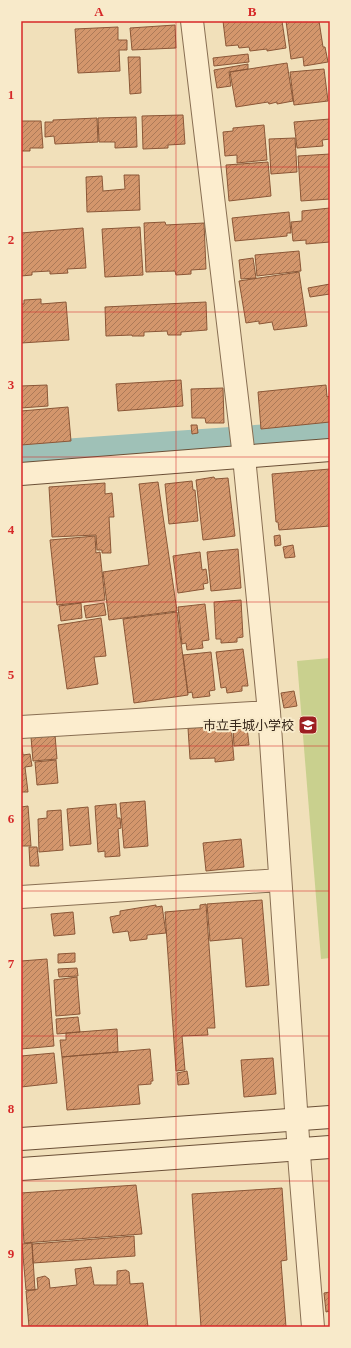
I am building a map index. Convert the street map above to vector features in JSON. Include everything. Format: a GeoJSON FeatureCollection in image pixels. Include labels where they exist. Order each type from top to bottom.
{"type":"FeatureCollection","features":[{"type":"Feature","properties":{"kind":"street"},"geometry":{"type":"LineString","coordinates":[[192,21],[244,457],[269,712],[299,1149],[313,1327]]}},
{"type":"Feature","properties":{"kind":"street"},"geometry":{"type":"LineString","coordinates":[[21,474],[330,450]]}},
{"type":"Feature","properties":{"kind":"street"},"geometry":{"type":"LineString","coordinates":[[21,727],[269,712]]}},
{"type":"Feature","properties":{"kind":"street"},"geometry":{"type":"LineString","coordinates":[[21,898],[280,880]]}},
{"type":"Feature","properties":{"kind":"street"},"geometry":{"type":"LineString","coordinates":[[21,1139],[330,1117]]}},
{"type":"Feature","properties":{"kind":"street"},"geometry":{"type":"LineString","coordinates":[[21,1169],[330,1147]]}},
{"type":"Feature","properties":{"kind":"green space"},"geometry":{"type":"Polygon","coordinates":[[[330,658],[330,958],[321,959],[297,661],[330,658]]]}},
{"type":"Feature","properties":{"kind":"building"},"geometry":{"type":"Polygon","coordinates":[[[223,21],[282,21],[286,48],[267,51],[267,49],[250,51],[249,47],[239,48],[238,45],[226,46],[223,21]]]}},
{"type":"Feature","properties":{"kind":"building"},"geometry":{"type":"Polygon","coordinates":[[[286,21],[319,21],[323,47],[325,47],[328,62],[304,66],[303,57],[291,59],[286,21]]]}},
{"type":"Feature","properties":{"kind":"building"},"geometry":{"type":"Polygon","coordinates":[[[175,25],[176,48],[132,50],[130,28],[175,25]]]}},
{"type":"Feature","properties":{"kind":"building"},"geometry":{"type":"Polygon","coordinates":[[[118,27],[118,40],[127,40],[127,50],[119,50],[120,71],[78,73],[75,29],[118,27]]]}},
{"type":"Feature","properties":{"kind":"building"},"geometry":{"type":"Polygon","coordinates":[[[248,54],[249,62],[214,66],[213,58],[248,54]]]}},
{"type":"Feature","properties":{"kind":"building"},"geometry":{"type":"Polygon","coordinates":[[[128,57],[140,57],[141,93],[130,94],[128,57]]]}},
{"type":"Feature","properties":{"kind":"building"},"geometry":{"type":"Polygon","coordinates":[[[287,63],[293,101],[277,104],[277,102],[269,104],[268,102],[236,107],[230,72],[287,63]]]}},
{"type":"Feature","properties":{"kind":"building"},"geometry":{"type":"Polygon","coordinates":[[[248,64],[248,69],[229,72],[231,86],[217,88],[214,70],[248,64]]]}},
{"type":"Feature","properties":{"kind":"building"},"geometry":{"type":"Polygon","coordinates":[[[324,69],[328,101],[294,105],[290,72],[324,69]]]}},
{"type":"Feature","properties":{"kind":"building"},"geometry":{"type":"Polygon","coordinates":[[[183,115],[185,144],[168,145],[168,148],[143,149],[142,116],[183,115]]]}},
{"type":"Feature","properties":{"kind":"building"},"geometry":{"type":"Polygon","coordinates":[[[136,117],[137,147],[115,148],[115,142],[99,142],[98,118],[136,117]]]}},
{"type":"Feature","properties":{"kind":"building"},"geometry":{"type":"Polygon","coordinates":[[[97,118],[98,142],[55,144],[54,136],[45,137],[45,122],[53,122],[53,120],[97,118]]]}},
{"type":"Feature","properties":{"kind":"building"},"geometry":{"type":"Polygon","coordinates":[[[330,119],[330,139],[322,140],[323,146],[297,148],[294,122],[330,119]]]}},
{"type":"Feature","properties":{"kind":"building"},"geometry":{"type":"Polygon","coordinates":[[[21,121],[41,121],[43,148],[30,148],[30,151],[21,151],[21,121]]]}},
{"type":"Feature","properties":{"kind":"building"},"geometry":{"type":"Polygon","coordinates":[[[264,125],[267,160],[237,163],[237,155],[225,156],[223,132],[233,131],[233,128],[264,125]]]}},
{"type":"Feature","properties":{"kind":"building"},"geometry":{"type":"Polygon","coordinates":[[[295,138],[297,172],[271,174],[269,139],[295,138]]]}},
{"type":"Feature","properties":{"kind":"building"},"geometry":{"type":"Polygon","coordinates":[[[330,154],[330,199],[301,201],[298,156],[330,154]]]}},
{"type":"Feature","properties":{"kind":"building"},"geometry":{"type":"Polygon","coordinates":[[[268,162],[271,196],[229,201],[226,165],[268,162]]]}},
{"type":"Feature","properties":{"kind":"building"},"geometry":{"type":"Polygon","coordinates":[[[124,175],[139,175],[140,210],[87,212],[86,177],[102,176],[103,191],[125,189],[124,175]]]}},
{"type":"Feature","properties":{"kind":"building"},"geometry":{"type":"Polygon","coordinates":[[[330,208],[330,242],[306,244],[306,240],[293,241],[291,222],[302,221],[302,211],[330,208]]]}},
{"type":"Feature","properties":{"kind":"building"},"geometry":{"type":"Polygon","coordinates":[[[289,212],[291,233],[287,233],[287,236],[235,241],[232,218],[289,212]]]}},
{"type":"Feature","properties":{"kind":"building"},"geometry":{"type":"Polygon","coordinates":[[[165,222],[166,225],[204,223],[206,269],[191,270],[191,274],[176,275],[175,271],[146,272],[144,223],[165,222]]]}},
{"type":"Feature","properties":{"kind":"building"},"geometry":{"type":"Polygon","coordinates":[[[140,227],[143,275],[105,277],[102,229],[140,227]]]}},
{"type":"Feature","properties":{"kind":"building"},"geometry":{"type":"Polygon","coordinates":[[[83,228],[86,268],[67,269],[68,273],[50,274],[50,271],[32,272],[32,275],[21,276],[21,233],[83,228]]]}},
{"type":"Feature","properties":{"kind":"building"},"geometry":{"type":"Polygon","coordinates":[[[299,251],[301,271],[257,276],[255,255],[299,251]]]}},
{"type":"Feature","properties":{"kind":"building"},"geometry":{"type":"Polygon","coordinates":[[[253,258],[256,278],[241,279],[239,260],[253,258]]]}},
{"type":"Feature","properties":{"kind":"building"},"geometry":{"type":"Polygon","coordinates":[[[299,272],[307,326],[274,330],[272,322],[259,324],[259,321],[246,323],[239,281],[299,272]]]}},
{"type":"Feature","properties":{"kind":"building"},"geometry":{"type":"Polygon","coordinates":[[[330,284],[330,294],[310,297],[308,288],[330,284]]]}},
{"type":"Feature","properties":{"kind":"building"},"geometry":{"type":"Polygon","coordinates":[[[41,299],[41,304],[66,302],[69,340],[21,343],[21,304],[24,304],[24,300],[41,299]]]}},
{"type":"Feature","properties":{"kind":"building"},"geometry":{"type":"Polygon","coordinates":[[[206,302],[207,330],[181,332],[181,335],[168,335],[167,331],[144,332],[144,336],[106,336],[105,307],[206,302]]]}},
{"type":"Feature","properties":{"kind":"building"},"geometry":{"type":"Polygon","coordinates":[[[181,380],[183,406],[118,411],[116,384],[181,380]]]}},
{"type":"Feature","properties":{"kind":"building"},"geometry":{"type":"Polygon","coordinates":[[[47,385],[48,406],[21,408],[21,386],[47,385]]]}},
{"type":"Feature","properties":{"kind":"building"},"geometry":{"type":"Polygon","coordinates":[[[326,385],[327,397],[330,396],[330,422],[261,429],[258,392],[326,385]]]}},
{"type":"Feature","properties":{"kind":"building"},"geometry":{"type":"Polygon","coordinates":[[[223,388],[224,423],[206,423],[205,418],[192,418],[191,389],[223,388]]]}},
{"type":"Feature","properties":{"kind":"building"},"geometry":{"type":"Polygon","coordinates":[[[68,407],[71,441],[21,445],[21,411],[68,407]]]}},
{"type":"Feature","properties":{"kind":"building"},"geometry":{"type":"Polygon","coordinates":[[[191,425],[197,425],[198,433],[192,434],[191,425]]]}},
{"type":"Feature","properties":{"kind":"building"},"geometry":{"type":"Polygon","coordinates":[[[330,469],[330,526],[279,530],[278,522],[276,522],[272,474],[330,469]]]}},
{"type":"Feature","properties":{"kind":"building"},"geometry":{"type":"Polygon","coordinates":[[[214,477],[215,479],[228,478],[235,536],[203,540],[196,480],[214,477]]]}},
{"type":"Feature","properties":{"kind":"building"},"geometry":{"type":"Polygon","coordinates":[[[192,481],[193,490],[195,490],[198,521],[169,524],[165,484],[192,481]]]}},
{"type":"Feature","properties":{"kind":"building"},"geometry":{"type":"Polygon","coordinates":[[[158,482],[177,611],[109,620],[103,572],[149,565],[139,484],[158,482]]]}},
{"type":"Feature","properties":{"kind":"building"},"geometry":{"type":"Polygon","coordinates":[[[105,483],[105,494],[112,493],[114,517],[109,517],[111,553],[102,553],[102,550],[97,550],[96,535],[52,537],[49,487],[105,483]]]}},
{"type":"Feature","properties":{"kind":"building"},"geometry":{"type":"Polygon","coordinates":[[[280,535],[281,545],[275,546],[274,536],[280,535]]]}},
{"type":"Feature","properties":{"kind":"building"},"geometry":{"type":"Polygon","coordinates":[[[95,536],[96,553],[100,552],[105,600],[57,605],[50,540],[95,536]]]}},
{"type":"Feature","properties":{"kind":"building"},"geometry":{"type":"Polygon","coordinates":[[[293,545],[295,557],[285,558],[283,547],[293,545]]]}},
{"type":"Feature","properties":{"kind":"building"},"geometry":{"type":"Polygon","coordinates":[[[238,549],[241,588],[211,591],[207,552],[238,549]]]}},
{"type":"Feature","properties":{"kind":"building"},"geometry":{"type":"Polygon","coordinates":[[[200,552],[202,570],[206,569],[208,583],[203,584],[204,589],[178,593],[173,556],[200,552]]]}},
{"type":"Feature","properties":{"kind":"building"},"geometry":{"type":"Polygon","coordinates":[[[241,600],[243,637],[237,638],[237,642],[221,643],[221,639],[216,639],[214,602],[241,600]]]}},
{"type":"Feature","properties":{"kind":"building"},"geometry":{"type":"Polygon","coordinates":[[[81,603],[82,618],[61,621],[59,606],[81,603]]]}},
{"type":"Feature","properties":{"kind":"building"},"geometry":{"type":"Polygon","coordinates":[[[104,603],[106,615],[86,618],[84,606],[104,603]]]}},
{"type":"Feature","properties":{"kind":"building"},"geometry":{"type":"Polygon","coordinates":[[[205,604],[209,640],[202,641],[203,648],[187,650],[186,643],[182,644],[178,607],[205,604]]]}},
{"type":"Feature","properties":{"kind":"building"},"geometry":{"type":"Polygon","coordinates":[[[177,612],[188,695],[134,703],[123,619],[177,612]]]}},
{"type":"Feature","properties":{"kind":"building"},"geometry":{"type":"Polygon","coordinates":[[[101,618],[106,656],[94,657],[98,684],[67,689],[58,625],[101,618]]]}},
{"type":"Feature","properties":{"kind":"building"},"geometry":{"type":"Polygon","coordinates":[[[243,649],[248,686],[242,686],[242,691],[227,693],[226,687],[221,688],[216,652],[243,649]]]}},
{"type":"Feature","properties":{"kind":"building"},"geometry":{"type":"Polygon","coordinates":[[[211,652],[215,690],[209,691],[210,696],[193,698],[192,692],[188,693],[183,655],[211,652]]]}},
{"type":"Feature","properties":{"kind":"building"},"geometry":{"type":"Polygon","coordinates":[[[294,691],[297,706],[284,708],[281,693],[294,691]]]}},
{"type":"Feature","properties":{"kind":"building"},"geometry":{"type":"Polygon","coordinates":[[[231,725],[234,760],[215,762],[215,758],[190,759],[188,728],[231,725]]]}},
{"type":"Feature","properties":{"kind":"building"},"geometry":{"type":"Polygon","coordinates":[[[247,727],[249,745],[234,746],[233,728],[247,727]]]}},
{"type":"Feature","properties":{"kind":"building"},"geometry":{"type":"Polygon","coordinates":[[[55,735],[57,759],[33,761],[31,737],[55,735]]]}},
{"type":"Feature","properties":{"kind":"building"},"geometry":{"type":"Polygon","coordinates":[[[21,740],[23,755],[30,754],[32,766],[25,767],[28,792],[21,792],[21,740]]]}},
{"type":"Feature","properties":{"kind":"building"},"geometry":{"type":"Polygon","coordinates":[[[56,760],[58,783],[37,785],[35,762],[56,760]]]}},
{"type":"Feature","properties":{"kind":"building"},"geometry":{"type":"Polygon","coordinates":[[[145,801],[148,846],[124,848],[120,803],[145,801]]]}},
{"type":"Feature","properties":{"kind":"building"},"geometry":{"type":"Polygon","coordinates":[[[116,804],[117,818],[120,818],[121,828],[118,829],[120,856],[105,857],[105,851],[98,852],[95,806],[116,804]]]}},
{"type":"Feature","properties":{"kind":"building"},"geometry":{"type":"Polygon","coordinates":[[[28,806],[31,846],[21,846],[21,807],[28,806]]]}},
{"type":"Feature","properties":{"kind":"building"},"geometry":{"type":"Polygon","coordinates":[[[88,807],[91,844],[70,846],[67,809],[88,807]]]}},
{"type":"Feature","properties":{"kind":"building"},"geometry":{"type":"Polygon","coordinates":[[[61,810],[63,850],[39,852],[38,819],[47,818],[47,811],[61,810]]]}},
{"type":"Feature","properties":{"kind":"building"},"geometry":{"type":"Polygon","coordinates":[[[241,839],[244,867],[206,871],[203,843],[241,839]]]}},
{"type":"Feature","properties":{"kind":"building"},"geometry":{"type":"Polygon","coordinates":[[[29,847],[37,847],[39,866],[30,866],[29,847]]]}},
{"type":"Feature","properties":{"kind":"building"},"geometry":{"type":"Polygon","coordinates":[[[262,900],[269,985],[246,987],[242,938],[210,941],[207,904],[262,900]]]}},
{"type":"Feature","properties":{"kind":"building"},"geometry":{"type":"Polygon","coordinates":[[[206,904],[215,1028],[207,1028],[208,1035],[182,1036],[185,1070],[176,1071],[165,912],[200,909],[200,905],[206,904]]]}},
{"type":"Feature","properties":{"kind":"building"},"geometry":{"type":"Polygon","coordinates":[[[156,905],[156,907],[162,906],[166,933],[147,935],[147,939],[130,941],[128,931],[113,933],[110,917],[120,915],[120,911],[156,905]]]}},
{"type":"Feature","properties":{"kind":"building"},"geometry":{"type":"Polygon","coordinates":[[[73,912],[75,934],[54,936],[51,914],[73,912]]]}},
{"type":"Feature","properties":{"kind":"building"},"geometry":{"type":"Polygon","coordinates":[[[75,953],[75,962],[58,963],[58,954],[75,953]]]}},
{"type":"Feature","properties":{"kind":"building"},"geometry":{"type":"Polygon","coordinates":[[[47,959],[54,1046],[21,1049],[21,961],[47,959]]]}},
{"type":"Feature","properties":{"kind":"building"},"geometry":{"type":"Polygon","coordinates":[[[77,968],[78,976],[59,977],[58,969],[77,968]]]}},
{"type":"Feature","properties":{"kind":"building"},"geometry":{"type":"Polygon","coordinates":[[[77,977],[80,1014],[56,1016],[54,980],[77,977]]]}},
{"type":"Feature","properties":{"kind":"building"},"geometry":{"type":"Polygon","coordinates":[[[78,1017],[80,1032],[57,1034],[56,1019],[78,1017]]]}},
{"type":"Feature","properties":{"kind":"building"},"geometry":{"type":"Polygon","coordinates":[[[117,1029],[118,1052],[62,1057],[60,1040],[66,1040],[66,1033],[117,1029]]]}},
{"type":"Feature","properties":{"kind":"building"},"geometry":{"type":"Polygon","coordinates":[[[150,1049],[153,1081],[151,1081],[151,1084],[138,1085],[140,1104],[67,1110],[62,1057],[150,1049]]]}},
{"type":"Feature","properties":{"kind":"building"},"geometry":{"type":"Polygon","coordinates":[[[54,1053],[57,1083],[21,1087],[21,1056],[54,1053]]]}},
{"type":"Feature","properties":{"kind":"building"},"geometry":{"type":"Polygon","coordinates":[[[273,1058],[276,1094],[244,1097],[241,1060],[273,1058]]]}},
{"type":"Feature","properties":{"kind":"building"},"geometry":{"type":"Polygon","coordinates":[[[187,1071],[189,1084],[178,1085],[177,1073],[187,1071]]]}},
{"type":"Feature","properties":{"kind":"building"},"geometry":{"type":"Polygon","coordinates":[[[136,1185],[142,1234],[24,1243],[21,1193],[136,1185]]]}},
{"type":"Feature","properties":{"kind":"building"},"geometry":{"type":"Polygon","coordinates":[[[282,1188],[287,1260],[281,1261],[286,1327],[201,1327],[192,1194],[282,1188]]]}},
{"type":"Feature","properties":{"kind":"building"},"geometry":{"type":"Polygon","coordinates":[[[134,1236],[135,1256],[33,1263],[32,1244],[134,1236]]]}},
{"type":"Feature","properties":{"kind":"building"},"geometry":{"type":"Polygon","coordinates":[[[32,1243],[35,1290],[26,1290],[22,1244],[32,1243]]]}},
{"type":"Feature","properties":{"kind":"building"},"geometry":{"type":"Polygon","coordinates":[[[91,1267],[94,1285],[117,1285],[117,1271],[126,1270],[129,1272],[130,1284],[143,1283],[148,1327],[29,1327],[26,1291],[38,1289],[37,1278],[45,1276],[49,1279],[50,1288],[77,1285],[75,1269],[91,1267]]]}},
{"type":"Feature","properties":{"kind":"building"},"geometry":{"type":"Polygon","coordinates":[[[330,1292],[330,1311],[326,1312],[324,1293],[330,1292]]]}},
{"type":"Feature","properties":{"kind":"waterway"},"geometry":{"type":"LineString","coordinates":[[255,438],[330,433]]}},
{"type":"Feature","properties":{"kind":"waterway"},"geometry":{"type":"LineString","coordinates":[[21,455],[231,440]]}},
{"type":"Feature","properties":{"kind":"place","name":"市立手城小学校"},"geometry":{"type":"Point","coordinates":[308,725]}}]}
